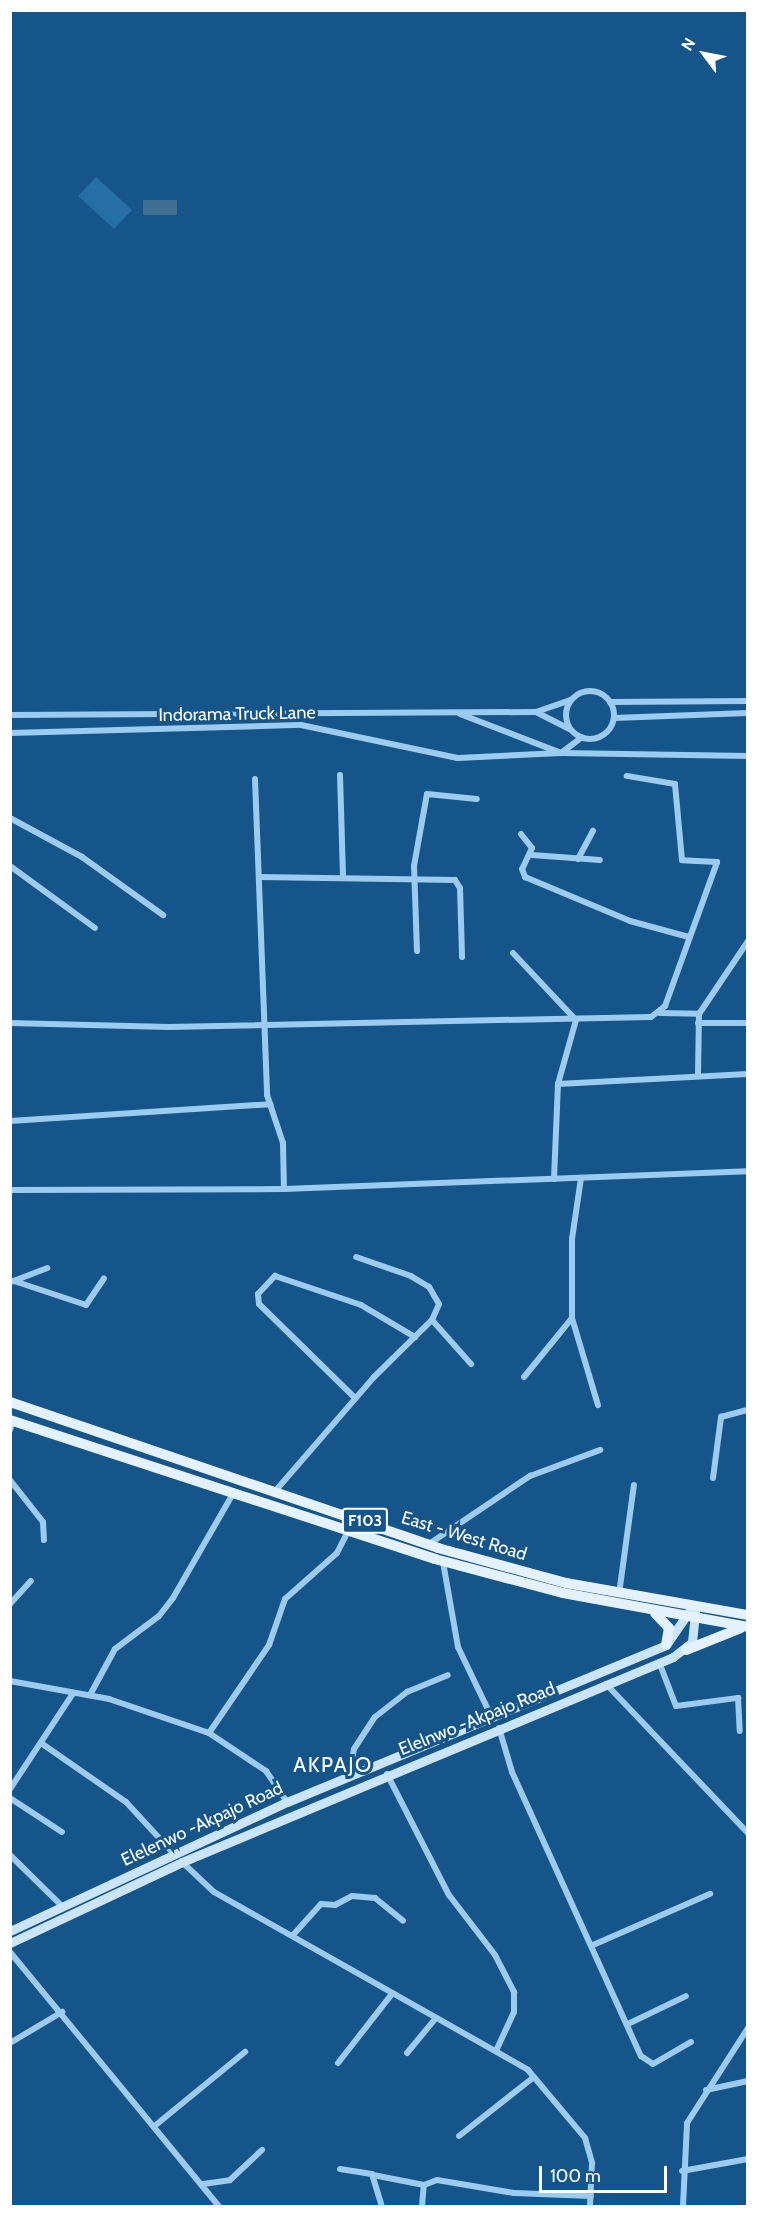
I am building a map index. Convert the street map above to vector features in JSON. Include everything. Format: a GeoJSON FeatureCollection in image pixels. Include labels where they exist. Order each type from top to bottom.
{"type":"FeatureCollection","features":[{"type":"Feature","properties":{"kind":"main road","name":"East - West Road"},"geometry":{"type":"LineString","coordinates":[[10,1402],[277,1489],[428,1545],[746,1627]]}},
{"type":"Feature","properties":{"kind":"main road","name":"East - West Road"},"geometry":{"type":"LineString","coordinates":[[11,1423],[234,1492],[443,1562],[650,1610],[746,1615]]}},
{"type":"Feature","properties":{"kind":"main road"},"geometry":{"type":"LineString","coordinates":[[650,1610],[669,1628],[666,1645]]}},
{"type":"Feature","properties":{"kind":"main road"},"geometry":{"type":"LineString","coordinates":[[686,1650],[692,1613]]}},
{"type":"Feature","properties":{"kind":"main road","name":"Elelenwo -Akpajo Road"},"geometry":{"type":"LineString","coordinates":[[10,1931],[287,1802],[666,1645],[692,1613]]}},
{"type":"Feature","properties":{"kind":"main road"},"geometry":{"type":"LineString","coordinates":[[686,1650],[746,1627]]}},
{"type":"Feature","properties":{"kind":"main road","name":"Elelnwo -Akpajo Road"},"geometry":{"type":"LineString","coordinates":[[10,1943],[182,1862],[686,1650]]}},
{"type":"Feature","properties":{"kind":"street"},"geometry":{"type":"LineString","coordinates":[[10,715],[536,712],[593,691],[610,702],[747,701]]}},
{"type":"Feature","properties":{"kind":"street"},"geometry":{"type":"LineString","coordinates":[[571,729],[566,714],[572,699]]}},
{"type":"Feature","properties":{"kind":"street"},"geometry":{"type":"LineString","coordinates":[[454,712],[561,753],[582,737],[602,735],[614,718],[610,702]]}},
{"type":"Feature","properties":{"kind":"street"},"geometry":{"type":"LineString","coordinates":[[264,727],[268,712]]}},
{"type":"Feature","properties":{"kind":"street"},"geometry":{"type":"LineString","coordinates":[[536,712],[582,737]]}},
{"type":"Feature","properties":{"kind":"street"},"geometry":{"type":"LineString","coordinates":[[614,718],[747,713]]}},
{"type":"Feature","properties":{"kind":"street","name":"Indorama Truck Lane"},"geometry":{"type":"LineString","coordinates":[[10,733],[264,727],[332,728],[458,758],[561,753],[747,756]]}},
{"type":"Feature","properties":{"kind":"street"},"geometry":{"type":"LineString","coordinates":[[340,775],[343,875]]}},
{"type":"Feature","properties":{"kind":"street"},"geometry":{"type":"LineString","coordinates":[[627,776],[675,784],[682,860],[717,862],[660,1013]]}},
{"type":"Feature","properties":{"kind":"street"},"geometry":{"type":"LineString","coordinates":[[255,779],[264,1023],[270,1104],[283,1143],[284,1189]]}},
{"type":"Feature","properties":{"kind":"street"},"geometry":{"type":"LineString","coordinates":[[417,951],[416,846],[427,794],[477,799]]}},
{"type":"Feature","properties":{"kind":"street"},"geometry":{"type":"LineString","coordinates":[[10,818],[82,857],[163,915]]}},
{"type":"Feature","properties":{"kind":"street"},"geometry":{"type":"LineString","coordinates":[[578,859],[593,831]]}},
{"type":"Feature","properties":{"kind":"street"},"geometry":{"type":"LineString","coordinates":[[521,834],[532,855]]}},
{"type":"Feature","properties":{"kind":"street"},"geometry":{"type":"LineString","coordinates":[[532,855],[522,869],[525,877],[618,916],[689,937]]}},
{"type":"Feature","properties":{"kind":"street"},"geometry":{"type":"LineString","coordinates":[[532,855],[600,860]]}},
{"type":"Feature","properties":{"kind":"street"},"geometry":{"type":"LineString","coordinates":[[10,866],[95,928]]}},
{"type":"Feature","properties":{"kind":"street"},"geometry":{"type":"LineString","coordinates":[[259,877],[418,876],[458,883],[462,957]]}},
{"type":"Feature","properties":{"kind":"street"},"geometry":{"type":"LineString","coordinates":[[698,1076],[699,1014],[747,941]]}},
{"type":"Feature","properties":{"kind":"street"},"geometry":{"type":"LineString","coordinates":[[513,953],[576,1020]]}},
{"type":"Feature","properties":{"kind":"street"},"geometry":{"type":"LineString","coordinates":[[10,1023],[169,1027],[264,1023],[576,1020],[660,1013],[699,1014]]}},
{"type":"Feature","properties":{"kind":"street"},"geometry":{"type":"LineString","coordinates":[[554,1179],[558,1084],[576,1020]]}},
{"type":"Feature","properties":{"kind":"street"},"geometry":{"type":"LineString","coordinates":[[698,1023],[747,1023]]}},
{"type":"Feature","properties":{"kind":"street"},"geometry":{"type":"LineString","coordinates":[[558,1084],[747,1074]]}},
{"type":"Feature","properties":{"kind":"street"},"geometry":{"type":"LineString","coordinates":[[10,1121],[270,1104]]}},
{"type":"Feature","properties":{"kind":"street"},"geometry":{"type":"LineString","coordinates":[[10,1190],[284,1189],[747,1171]]}},
{"type":"Feature","properties":{"kind":"street"},"geometry":{"type":"LineString","coordinates":[[581,1178],[572,1239],[572,1318],[598,1405]]}},
{"type":"Feature","properties":{"kind":"street"},"geometry":{"type":"LineString","coordinates":[[277,1489],[355,1398],[432,1320],[439,1304],[429,1287],[389,1265],[356,1257]]}},
{"type":"Feature","properties":{"kind":"street"},"geometry":{"type":"LineString","coordinates":[[12,1282],[46,1268]]}},
{"type":"Feature","properties":{"kind":"street"},"geometry":{"type":"LineString","coordinates":[[355,1398],[259,1304],[258,1294],[274,1276],[361,1305],[415,1337]]}},
{"type":"Feature","properties":{"kind":"street"},"geometry":{"type":"LineString","coordinates":[[12,1282],[86,1305],[104,1278]]}},
{"type":"Feature","properties":{"kind":"street"},"geometry":{"type":"LineString","coordinates":[[524,1377],[572,1318]]}},
{"type":"Feature","properties":{"kind":"street"},"geometry":{"type":"LineString","coordinates":[[432,1320],[471,1364]]}},
{"type":"Feature","properties":{"kind":"street"},"geometry":{"type":"LineString","coordinates":[[713,1478],[721,1417],[747,1410]]}},
{"type":"Feature","properties":{"kind":"street"},"geometry":{"type":"LineString","coordinates":[[428,1545],[530,1476],[600,1450]]}},
{"type":"Feature","properties":{"kind":"street"},"geometry":{"type":"LineString","coordinates":[[10,1480],[43,1522],[44,1540]]}},
{"type":"Feature","properties":{"kind":"street"},"geometry":{"type":"LineString","coordinates":[[619,1594],[634,1485]]}},
{"type":"Feature","properties":{"kind":"street"},"geometry":{"type":"LineString","coordinates":[[90,1695],[115,1650],[159,1616],[173,1598],[234,1492]]}},
{"type":"Feature","properties":{"kind":"street"},"geometry":{"type":"LineString","coordinates":[[209,1733],[218,1712],[269,1645],[285,1599],[337,1553],[348,1531]]}},
{"type":"Feature","properties":{"kind":"street"},"geometry":{"type":"LineString","coordinates":[[443,1562],[458,1647],[492,1718]]}},
{"type":"Feature","properties":{"kind":"street"},"geometry":{"type":"LineString","coordinates":[[10,1604],[31,1581]]}},
{"type":"Feature","properties":{"kind":"street"},"geometry":{"type":"LineString","coordinates":[[659,1662],[676,1706],[738,1698],[740,1731]]}},
{"type":"Feature","properties":{"kind":"street"},"geometry":{"type":"LineString","coordinates":[[349,1777],[354,1749],[375,1718],[407,1692],[448,1675]]}},
{"type":"Feature","properties":{"kind":"street"},"geometry":{"type":"LineString","coordinates":[[10,1681],[72,1695],[90,1695],[209,1733],[266,1771],[287,1802]]}},
{"type":"Feature","properties":{"kind":"street"},"geometry":{"type":"LineString","coordinates":[[606,1684],[747,1833]]}},
{"type":"Feature","properties":{"kind":"street"},"geometry":{"type":"LineString","coordinates":[[10,1789],[72,1695]]}},
{"type":"Feature","properties":{"kind":"street"},"geometry":{"type":"LineString","coordinates":[[498,1728],[512,1772],[630,2023],[646,2062],[660,2061],[691,2042]]}},
{"type":"Feature","properties":{"kind":"street"},"geometry":{"type":"LineString","coordinates":[[41,1743],[126,1802],[174,1854]]}},
{"type":"Feature","properties":{"kind":"street"},"geometry":{"type":"LineString","coordinates":[[387,1774],[449,1895],[495,1955],[514,1992],[514,2012],[496,2051]]}},
{"type":"Feature","properties":{"kind":"street"},"geometry":{"type":"LineString","coordinates":[[10,1798],[62,1832]]}},
{"type":"Feature","properties":{"kind":"street"},"geometry":{"type":"LineString","coordinates":[[10,1855],[63,1907]]}},
{"type":"Feature","properties":{"kind":"street"},"geometry":{"type":"LineString","coordinates":[[182,1862],[214,1892],[293,1935],[435,2019],[496,2051],[534,2077],[585,2138],[590,2206]]}},
{"type":"Feature","properties":{"kind":"street"},"geometry":{"type":"LineString","coordinates":[[593,1945],[710,1894]]}},
{"type":"Feature","properties":{"kind":"street"},"geometry":{"type":"LineString","coordinates":[[293,1935],[321,1904],[335,1905],[352,1896],[375,1898],[403,1921]]}},
{"type":"Feature","properties":{"kind":"street"},"geometry":{"type":"LineString","coordinates":[[10,1952],[157,2124],[218,2204],[207,2206]]}},
{"type":"Feature","properties":{"kind":"street"},"geometry":{"type":"LineString","coordinates":[[338,2063],[392,1994]]}},
{"type":"Feature","properties":{"kind":"street"},"geometry":{"type":"LineString","coordinates":[[630,2023],[686,1996]]}},
{"type":"Feature","properties":{"kind":"street"},"geometry":{"type":"LineString","coordinates":[[10,2043],[62,2012]]}},
{"type":"Feature","properties":{"kind":"street"},"geometry":{"type":"LineString","coordinates":[[407,2053],[435,2019]]}},
{"type":"Feature","properties":{"kind":"street"},"geometry":{"type":"LineString","coordinates":[[683,2206],[683,2138],[705,2090],[747,2028]]}},
{"type":"Feature","properties":{"kind":"street"},"geometry":{"type":"LineString","coordinates":[[157,2124],[245,2052]]}},
{"type":"Feature","properties":{"kind":"street"},"geometry":{"type":"LineString","coordinates":[[459,2136],[534,2077]]}},
{"type":"Feature","properties":{"kind":"street"},"geometry":{"type":"LineString","coordinates":[[705,2090],[747,2081]]}},
{"type":"Feature","properties":{"kind":"street"},"geometry":{"type":"LineString","coordinates":[[203,2184],[230,2180],[262,2150]]}},
{"type":"Feature","properties":{"kind":"street"},"geometry":{"type":"LineString","coordinates":[[682,2171],[747,2159]]}},
{"type":"Feature","properties":{"kind":"street"},"geometry":{"type":"LineString","coordinates":[[340,2169],[424,2185],[437,2180],[514,2193],[591,2196]]}},
{"type":"Feature","properties":{"kind":"street"},"geometry":{"type":"LineString","coordinates":[[372,2174],[382,2206]]}},
{"type":"Feature","properties":{"kind":"street"},"geometry":{"type":"LineString","coordinates":[[422,2206],[424,2185]]}},
{"type":"Feature","properties":{"kind":"shaded area"},"geometry":{"type":"Polygon","coordinates":[[[96,177],[132,210],[114,229],[78,196],[96,177]]]}},
{"type":"Feature","properties":{"kind":"shaded area"},"geometry":{"type":"Polygon","coordinates":[[[143,200],[177,200],[177,215],[143,215],[143,200]]]}},
{"type":"Feature","properties":{"kind":"district","name":"AKPAJO"},"geometry":{"type":"Point","coordinates":[333,1765]}}]}
